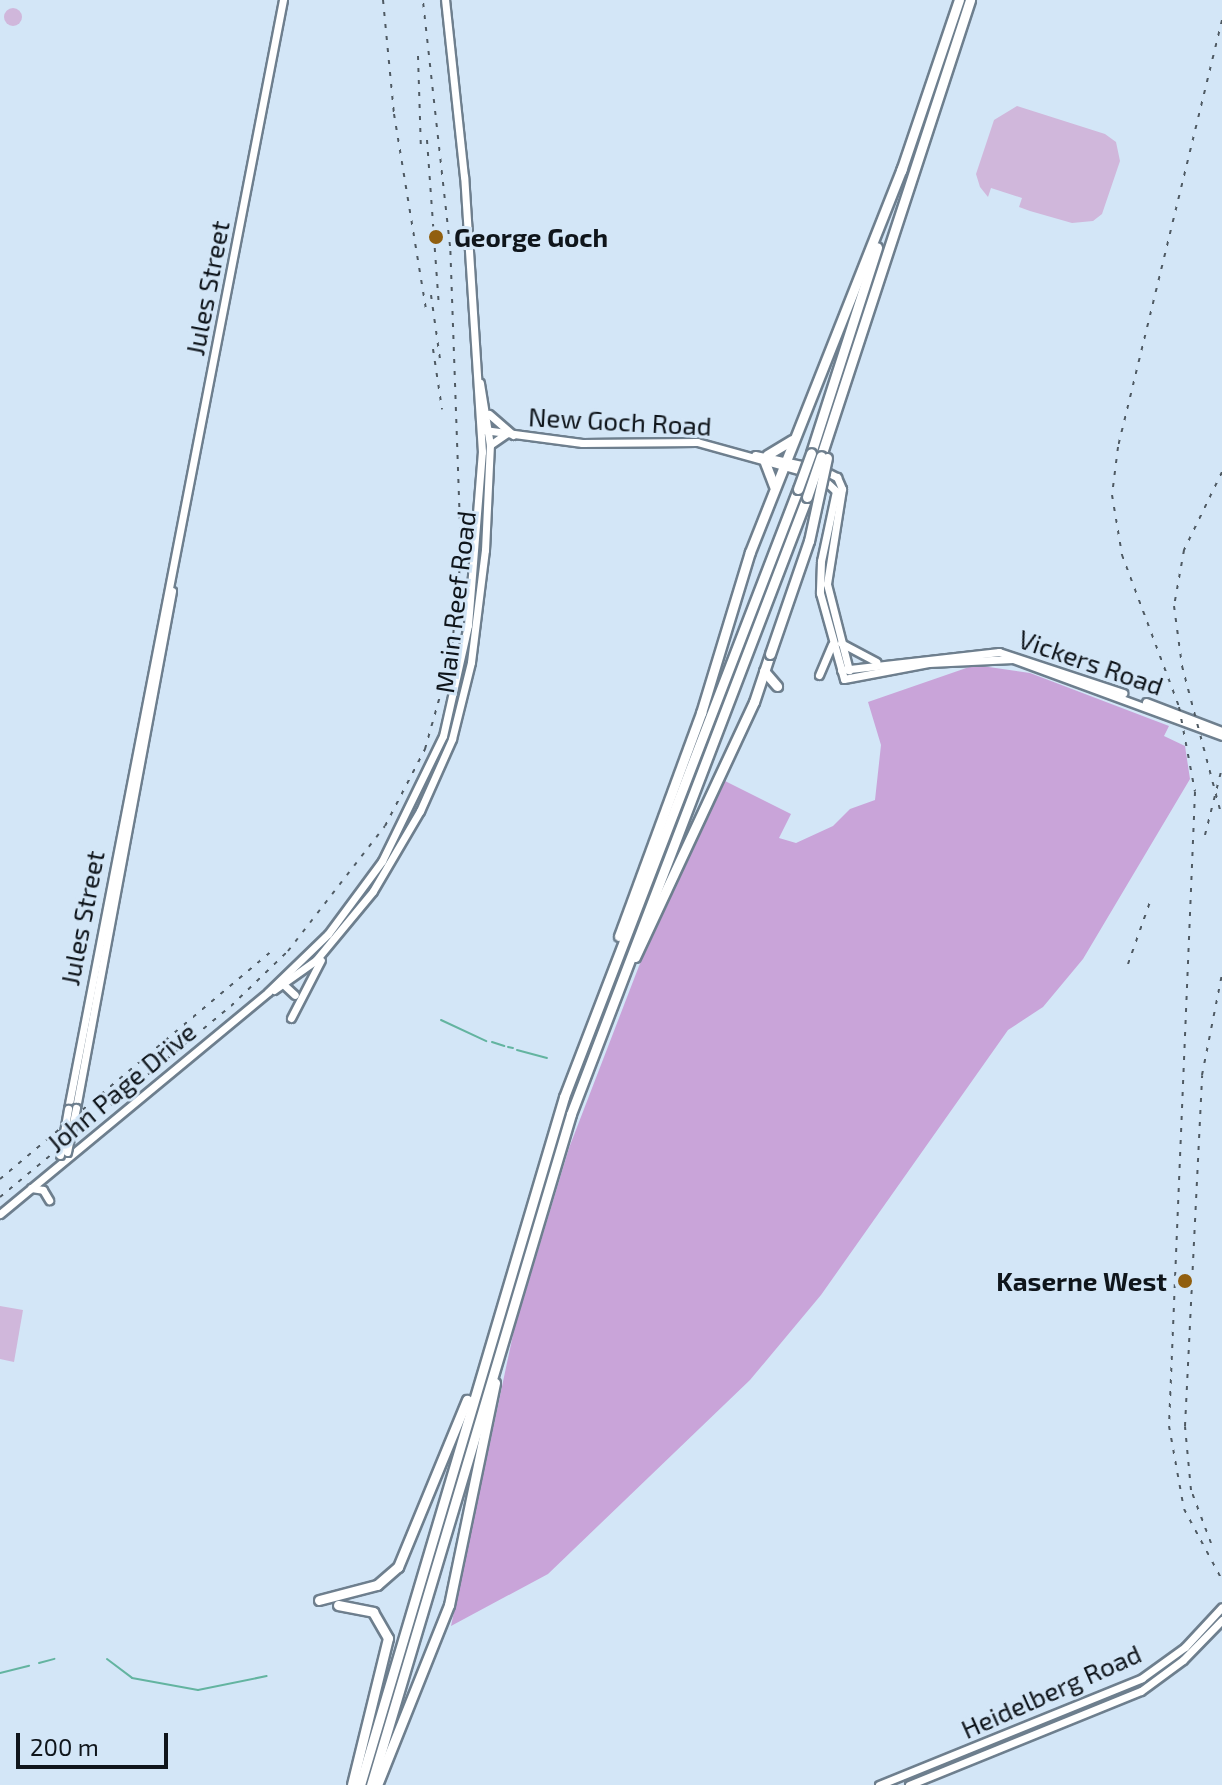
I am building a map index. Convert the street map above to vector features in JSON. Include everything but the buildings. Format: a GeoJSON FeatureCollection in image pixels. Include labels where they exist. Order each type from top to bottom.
{"type":"FeatureCollection","features":[{"type":"Feature","properties":{"kind":"highway"},"geometry":{"type":"LineString","coordinates":[[371,1785],[485,1358],[560,1110],[811,453],[959,0]]}},
{"type":"Feature","properties":{"kind":"highway"},"geometry":{"type":"LineString","coordinates":[[598,1038],[754,702],[809,541],[824,457],[838,406],[970,0]]}},
{"type":"Feature","properties":{"kind":"highway"},"geometry":{"type":"LineString","coordinates":[[607,982],[632,890],[701,713],[774,490],[902,169]]}},
{"type":"Feature","properties":{"kind":"highway"},"geometry":{"type":"LineString","coordinates":[[774,490],[773,474],[762,456],[794,439]]}},
{"type":"Feature","properties":{"kind":"highway"},"geometry":{"type":"LineString","coordinates":[[360,1785],[598,1038],[824,457]]}},
{"type":"Feature","properties":{"kind":"highway"},"geometry":{"type":"LineString","coordinates":[[765,667],[766,677],[777,686]]}},
{"type":"Feature","properties":{"kind":"highway"},"geometry":{"type":"LineString","coordinates":[[377,1785],[446,1613],[505,1333]]}},
{"type":"Feature","properties":{"kind":"highway"},"geometry":{"type":"LineString","coordinates":[[319,1600],[377,1585],[403,1559],[485,1358]]}},
{"type":"Feature","properties":{"kind":"highway"},"geometry":{"type":"LineString","coordinates":[[338,1605],[364,1608],[379,1618],[387,1632],[387,1651],[352,1785]]}},
{"type":"Feature","properties":{"kind":"main road","name":"Jules Street"},"geometry":{"type":"LineString","coordinates":[[62,1159],[106,899],[171,584],[283,0]]}},
{"type":"Feature","properties":{"kind":"main road","name":"Main Reef Road"},"geometry":{"type":"LineString","coordinates":[[301,972],[392,861],[452,739],[478,617],[490,445],[480,383],[445,0]]}},
{"type":"Feature","properties":{"kind":"main road","name":"Main Reef Road"},"geometry":{"type":"LineString","coordinates":[[325,944],[382,861],[425,779],[448,721],[468,625],[486,431],[486,408],[480,383]]}},
{"type":"Feature","properties":{"kind":"main road"},"geometry":{"type":"LineString","coordinates":[[486,408],[510,435],[490,445]]}},
{"type":"Feature","properties":{"kind":"main road","name":"New Goch Road"},"geometry":{"type":"LineString","coordinates":[[486,431],[582,443],[697,442],[784,463],[827,478],[839,488]]}},
{"type":"Feature","properties":{"kind":"main road","name":"Vickers Road"},"geometry":{"type":"LineString","coordinates":[[839,488],[820,582],[848,678],[929,663],[1013,659],[1222,734]]}},
{"type":"Feature","properties":{"kind":"main road","name":"Jules Street"},"geometry":{"type":"LineString","coordinates":[[72,1109],[84,1076],[117,901],[171,584]]}},
{"type":"Feature","properties":{"kind":"main road"},"geometry":{"type":"LineString","coordinates":[[819,675],[836,641],[878,662]]}},
{"type":"Feature","properties":{"kind":"main road","name":"Vickers Road"},"geometry":{"type":"LineString","coordinates":[[845,669],[878,662],[971,652],[1014,654],[1222,734]]}},
{"type":"Feature","properties":{"kind":"main road"},"geometry":{"type":"LineString","coordinates":[[106,899],[117,901]]}},
{"type":"Feature","properties":{"kind":"main road"},"geometry":{"type":"LineString","coordinates":[[291,1018],[325,944]]}},
{"type":"Feature","properties":{"kind":"main road","name":"John Page Drive"},"geometry":{"type":"LineString","coordinates":[[0,1214],[62,1159],[325,944]]}},
{"type":"Feature","properties":{"kind":"main road"},"geometry":{"type":"LineString","coordinates":[[95,957],[106,959]]}},
{"type":"Feature","properties":{"kind":"main road","name":"John Page Drive"},"geometry":{"type":"LineString","coordinates":[[268,992],[301,972]]}},
{"type":"Feature","properties":{"kind":"main road"},"geometry":{"type":"LineString","coordinates":[[282,984],[295,995]]}},
{"type":"Feature","properties":{"kind":"main road"},"geometry":{"type":"LineString","coordinates":[[74,1074],[84,1076]]}},
{"type":"Feature","properties":{"kind":"main road"},"geometry":{"type":"LineString","coordinates":[[31,1188],[41,1189],[49,1200]]}},
{"type":"Feature","properties":{"kind":"main road","name":"Heidelberg Road"},"geometry":{"type":"LineString","coordinates":[[879,1785],[1128,1685],[1185,1647],[1220,1609]]}},
{"type":"Feature","properties":{"kind":"main road","name":"Heidelberg Road"},"geometry":{"type":"LineString","coordinates":[[909,1785],[1141,1691],[1183,1660],[1222,1620]]}},
{"type":"Feature","properties":{"kind":"shaded area"},"geometry":{"type":"Polygon","coordinates":[[[13,8],[22,17],[13,26],[4,17],[13,8]]]}},
{"type":"Feature","properties":{"kind":"shaded area"},"geometry":{"type":"Polygon","coordinates":[[[1017,106],[1105,134],[1116,142],[1120,161],[1102,214],[1093,221],[1072,223],[1030,211],[1019,207],[1022,198],[991,188],[988,197],[980,187],[976,174],[994,120],[1017,106]]]}},
{"type":"Feature","properties":{"kind":"shaded area"},"geometry":{"type":"Polygon","coordinates":[[[975,665],[1030,673],[1169,726],[1164,736],[1185,746],[1190,779],[1083,959],[1043,1007],[1008,1030],[821,1295],[750,1380],[548,1574],[451,1626],[514,1330],[569,1148],[639,966],[725,781],[791,814],[779,838],[796,843],[833,826],[850,809],[875,800],[881,745],[868,702],[975,665]]]}},
{"type":"Feature","properties":{"kind":"shaded area"},"geometry":{"type":"Polygon","coordinates":[[[0,1306],[23,1310],[14,1362],[0,1359],[0,1306]]]}},
{"type":"Feature","properties":{"kind":"waterway"},"geometry":{"type":"LineString","coordinates":[[441,1020],[486,1041]]}},
{"type":"Feature","properties":{"kind":"waterway"},"geometry":{"type":"LineString","coordinates":[[492,1042],[504,1046]]}},
{"type":"Feature","properties":{"kind":"waterway"},"geometry":{"type":"LineString","coordinates":[[508,1047],[513,1048]]}},
{"type":"Feature","properties":{"kind":"waterway"},"geometry":{"type":"LineString","coordinates":[[517,1050],[547,1058]]}},
{"type":"Feature","properties":{"kind":"waterway"},"geometry":{"type":"LineString","coordinates":[[39,1663],[54,1659]]}},
{"type":"Feature","properties":{"kind":"waterway"},"geometry":{"type":"LineString","coordinates":[[107,1659],[132,1678],[198,1690],[267,1676]]}},
{"type":"Feature","properties":{"kind":"waterway"},"geometry":{"type":"LineString","coordinates":[[0,1673],[29,1666]]}},
{"type":"Feature","properties":{"kind":"railway"},"geometry":{"type":"LineString","coordinates":[[383,0],[394,114],[426,310]]}},
{"type":"Feature","properties":{"kind":"railway"},"geometry":{"type":"LineString","coordinates":[[0,1197],[231,1006],[288,951],[385,826],[425,749],[451,657],[461,555],[450,246],[423,0]]}},
{"type":"Feature","properties":{"kind":"railway"},"geometry":{"type":"LineString","coordinates":[[1222,20],[1118,447],[1112,495],[1122,555],[1179,707],[1195,792],[1169,1426],[1184,1509],[1222,1580]]}},
{"type":"Feature","properties":{"kind":"railway"},"geometry":{"type":"LineString","coordinates":[[418,56],[421,152]]}},
{"type":"Feature","properties":{"kind":"railway"},"geometry":{"type":"LineString","coordinates":[[427,140],[439,307]]}},
{"type":"Feature","properties":{"kind":"railway"},"geometry":{"type":"LineString","coordinates":[[431,295],[440,359]]}},
{"type":"Feature","properties":{"kind":"railway"},"geometry":{"type":"LineString","coordinates":[[433,349],[442,409]]}},
{"type":"Feature","properties":{"kind":"railway"},"geometry":{"type":"LineString","coordinates":[[1222,472],[1184,550],[1174,606],[1182,666],[1222,817]]}},
{"type":"Feature","properties":{"kind":"railway"},"geometry":{"type":"LineString","coordinates":[[1205,835],[1222,768]]}},
{"type":"Feature","properties":{"kind":"railway"},"geometry":{"type":"LineString","coordinates":[[1128,964],[1151,899]]}},
{"type":"Feature","properties":{"kind":"railway"},"geometry":{"type":"LineString","coordinates":[[0,1179],[275,948]]}},
{"type":"Feature","properties":{"kind":"railway"},"geometry":{"type":"LineString","coordinates":[[1211,1543],[1191,1490],[1185,1426],[1202,1075],[1222,974]]}},
{"type":"Feature","properties":{"kind":"place","name":"George Goch"},"geometry":{"type":"Point","coordinates":[436,237]}},
{"type":"Feature","properties":{"kind":"place","name":"Kaserne West"},"geometry":{"type":"Point","coordinates":[1185,1281]}}]}
